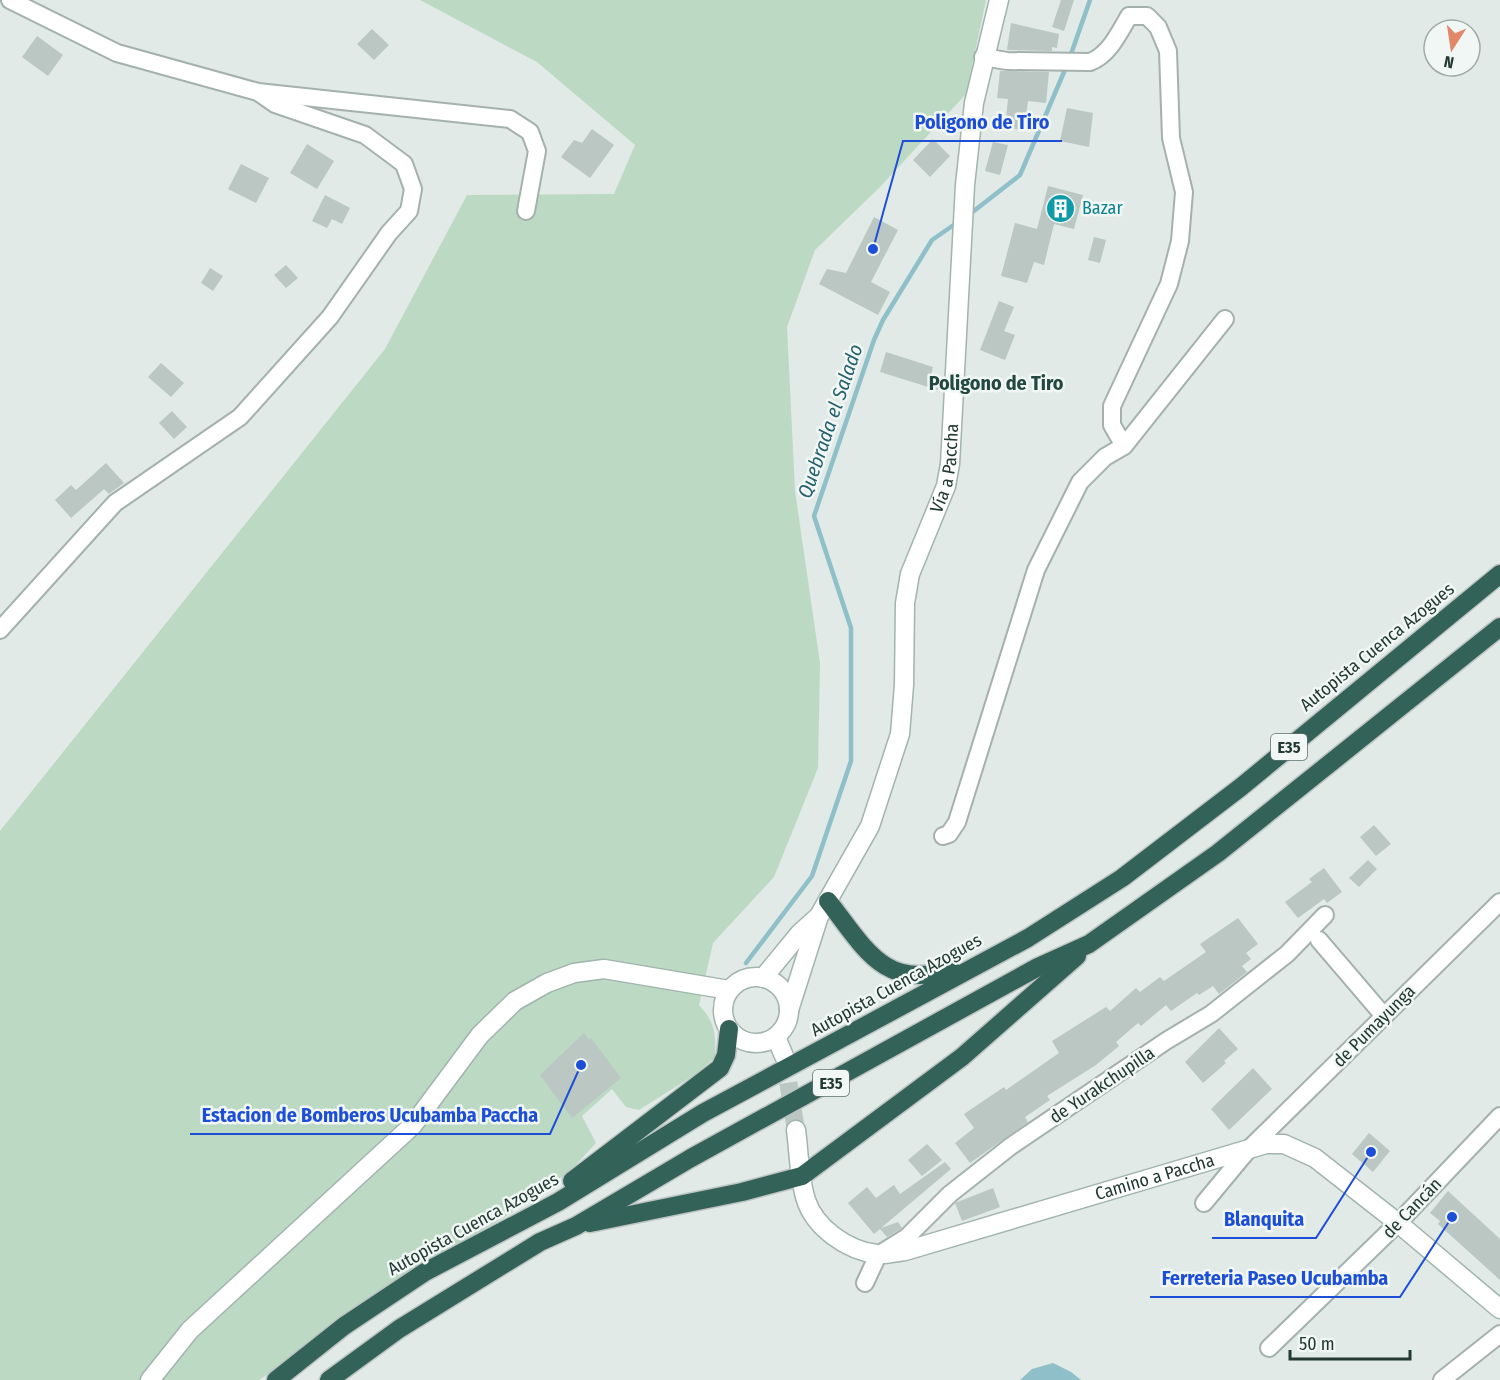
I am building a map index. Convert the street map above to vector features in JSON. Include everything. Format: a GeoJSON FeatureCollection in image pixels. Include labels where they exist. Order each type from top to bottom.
{"type":"FeatureCollection","features":[{"type":"Feature","properties":{"kind":"highway","name":"Autopista Cuenca Azogues"},"geometry":{"type":"LineString","coordinates":[[276,1380],[344,1326],[396,1291],[527,1216],[558,1202],[703,1113],[1028,938],[1122,878],[1205,816],[1500,574]]}},
{"type":"Feature","properties":{"kind":"highway","name":"E35"},"geometry":{"type":"LineString","coordinates":[[329,1380],[399,1329],[454,1293],[540,1242],[576,1226],[691,1158],[1038,967],[1089,944],[1236,840],[1500,627]]}},
{"type":"Feature","properties":{"kind":"highway"},"geometry":{"type":"LineString","coordinates":[[823,909],[870,956],[892,971],[932,976],[1004,950]]}},
{"type":"Feature","properties":{"kind":"highway"},"geometry":{"type":"LineString","coordinates":[[576,1226],[742,1192],[802,1176],[962,1057],[1089,944]]}},
{"type":"Feature","properties":{"kind":"highway"},"geometry":{"type":"LineString","coordinates":[[527,1216],[720,1068],[726,1055],[729,1029]]}},
{"type":"Feature","properties":{"kind":"main road","name":"Vía a Paccha"},"geometry":{"type":"LineString","coordinates":[[789,1010],[823,909],[870,826],[900,734],[904,685],[904,615],[910,574],[946,486],[950,464],[964,217],[974,103],[983,57],[999,0]]}},
{"type":"Feature","properties":{"kind":"main road","name":"Vía a Paccha"},"geometry":{"type":"LineString","coordinates":[[763,978],[823,909]]}},
{"type":"Feature","properties":{"kind":"main road"},"geometry":{"type":"LineString","coordinates":[[150,1380],[190,1330],[413,1125],[480,1035],[515,1001],[547,983],[574,973],[604,969],[729,990]]}},
{"type":"Feature","properties":{"kind":"main road"},"geometry":{"type":"LineString","coordinates":[[744,978],[763,978],[782,989],[789,1010],[787,1020],[776,1036],[766,1041],[746,1042],[729,1029],[722,1009],[729,990],[744,978]]}},
{"type":"Feature","properties":{"kind":"main road"},"geometry":{"type":"LineString","coordinates":[[776,1036],[784,1056]]}},
{"type":"Feature","properties":{"kind":"main road","name":"Camino a Paccha"},"geometry":{"type":"LineString","coordinates":[[796,1130],[806,1200],[814,1215],[833,1236],[855,1248],[878,1255],[905,1251],[1266,1144],[1284,1144],[1315,1158],[1398,1223],[1500,1309]]}},
{"type":"Feature","properties":{"kind":"street"},"geometry":{"type":"LineString","coordinates":[[10,0],[117,53],[258,92],[510,119],[530,132],[537,151],[526,211]]}},
{"type":"Feature","properties":{"kind":"street"},"geometry":{"type":"LineString","coordinates":[[983,57],[1007,61],[1083,62],[1099,59],[1116,40],[1129,16],[1140,14],[1154,21],[1168,51],[1171,138],[1184,192],[1180,242],[1169,284],[1112,406],[1112,425],[1124,446]]}},
{"type":"Feature","properties":{"kind":"street"},"geometry":{"type":"LineString","coordinates":[[0,630],[115,503],[248,409],[330,317],[389,233],[409,211],[412,189],[404,164],[365,135],[275,104],[258,92]]}},
{"type":"Feature","properties":{"kind":"street"},"geometry":{"type":"LineString","coordinates":[[943,836],[949,834],[957,822],[1036,570],[1080,482],[1105,457],[1124,446],[1225,319]]}},
{"type":"Feature","properties":{"kind":"street","name":"de Pumayunga"},"geometry":{"type":"LineString","coordinates":[[1204,1203],[1248,1150],[1500,902]]}},
{"type":"Feature","properties":{"kind":"street","name":"de Yurakchupilla"},"geometry":{"type":"LineString","coordinates":[[878,1255],[907,1237],[950,1194],[1011,1146],[1166,1041],[1211,1014],[1287,954],[1325,915]]}},
{"type":"Feature","properties":{"kind":"street"},"geometry":{"type":"LineString","coordinates":[[1319,940],[1384,1016]]}},
{"type":"Feature","properties":{"kind":"street","name":"de Cancán"},"geometry":{"type":"LineString","coordinates":[[1269,1348],[1398,1223],[1500,1116]]}},
{"type":"Feature","properties":{"kind":"street"},"geometry":{"type":"LineString","coordinates":[[865,1283],[878,1255]]}},
{"type":"Feature","properties":{"kind":"street"},"geometry":{"type":"LineString","coordinates":[[1442,1380],[1500,1334]]}},
{"type":"Feature","properties":{"kind":"green space"},"geometry":{"type":"Polygon","coordinates":[[[420,0],[986,0],[966,94],[880,187],[815,250],[787,327],[795,491],[820,663],[818,768],[774,877],[713,943],[699,1005],[713,1029],[715,1057],[699,1072],[639,1110],[626,1107],[612,1089],[582,1116],[596,1143],[570,1171],[522,1206],[400,1282],[259,1380],[0,1380],[0,831],[385,349],[467,195],[614,194],[635,145],[537,62],[420,0]]]}},
{"type":"Feature","properties":{"kind":"water"},"geometry":{"type":"Polygon","coordinates":[[[1053,1363],[1081,1380],[1020,1380],[1032,1369],[1053,1363]]]}},
{"type":"Feature","properties":{"kind":"building"},"geometry":{"type":"Polygon","coordinates":[[[1061,0],[1074,0],[1064,31],[1052,27],[1061,0]]]}},
{"type":"Feature","properties":{"kind":"building"},"geometry":{"type":"Polygon","coordinates":[[[1011,23],[1059,34],[1057,48],[1052,47],[1052,51],[1007,50],[1011,23]]]}},
{"type":"Feature","properties":{"kind":"building"},"geometry":{"type":"Polygon","coordinates":[[[372,29],[389,45],[374,60],[357,44],[372,29]]]}},
{"type":"Feature","properties":{"kind":"building"},"geometry":{"type":"Polygon","coordinates":[[[37,36],[63,55],[48,76],[22,57],[37,36]]]}},
{"type":"Feature","properties":{"kind":"building"},"geometry":{"type":"Polygon","coordinates":[[[1000,71],[1049,72],[1046,103],[1028,101],[1024,130],[1005,128],[1008,99],[997,98],[1000,71]]]}},
{"type":"Feature","properties":{"kind":"building"},"geometry":{"type":"Polygon","coordinates":[[[1067,108],[1093,113],[1089,147],[1060,141],[1067,108]]]}},
{"type":"Feature","properties":{"kind":"building"},"geometry":{"type":"Polygon","coordinates":[[[592,129],[614,145],[590,178],[561,157],[574,140],[582,143],[592,129]]]}},
{"type":"Feature","properties":{"kind":"building"},"geometry":{"type":"Polygon","coordinates":[[[933,139],[950,156],[930,177],[913,160],[933,139]]]}},
{"type":"Feature","properties":{"kind":"building"},"geometry":{"type":"Polygon","coordinates":[[[993,142],[1008,145],[1000,175],[985,171],[993,142]]]}},
{"type":"Feature","properties":{"kind":"building"},"geometry":{"type":"Polygon","coordinates":[[[307,144],[334,161],[317,189],[290,173],[307,144]]]}},
{"type":"Feature","properties":{"kind":"building"},"geometry":{"type":"Polygon","coordinates":[[[241,164],[269,178],[256,203],[228,189],[241,164]]]}},
{"type":"Feature","properties":{"kind":"building"},"geometry":{"type":"Polygon","coordinates":[[[1048,186],[1083,195],[1074,229],[1054,224],[1044,265],[1034,262],[1027,283],[1001,276],[1015,223],[1037,229],[1048,186]]]}},
{"type":"Feature","properties":{"kind":"building"},"geometry":{"type":"Polygon","coordinates":[[[325,195],[350,208],[342,224],[332,219],[327,228],[312,221],[325,195]]]}},
{"type":"Feature","properties":{"kind":"building"},"geometry":{"type":"Polygon","coordinates":[[[874,217],[898,230],[871,282],[890,292],[878,315],[819,284],[827,269],[846,273],[874,217]]]}},
{"type":"Feature","properties":{"kind":"building"},"geometry":{"type":"Polygon","coordinates":[[[1094,237],[1106,240],[1100,263],[1088,260],[1094,237]]]}},
{"type":"Feature","properties":{"kind":"building"},"geometry":{"type":"Polygon","coordinates":[[[286,265],[298,278],[286,288],[274,275],[286,265]]]}},
{"type":"Feature","properties":{"kind":"building"},"geometry":{"type":"Polygon","coordinates":[[[210,268],[223,276],[213,291],[201,283],[210,268]]]}},
{"type":"Feature","properties":{"kind":"building"},"geometry":{"type":"Polygon","coordinates":[[[999,301],[1014,307],[1004,331],[1015,335],[1005,360],[980,350],[999,301]]]}},
{"type":"Feature","properties":{"kind":"building","name":"Poligono de Tiro"},"geometry":{"type":"Polygon","coordinates":[[[886,352],[933,367],[931,375],[941,378],[938,390],[880,372],[886,352]]]}},
{"type":"Feature","properties":{"kind":"building"},"geometry":{"type":"Polygon","coordinates":[[[161,363],[184,383],[171,397],[148,377],[161,363]]]}},
{"type":"Feature","properties":{"kind":"building"},"geometry":{"type":"Polygon","coordinates":[[[172,411],[187,427],[174,439],[159,423],[172,411]]]}},
{"type":"Feature","properties":{"kind":"building"},"geometry":{"type":"Polygon","coordinates":[[[106,463],[124,483],[109,494],[104,489],[71,518],[55,500],[71,485],[76,490],[106,463]]]}},
{"type":"Feature","properties":{"kind":"building"},"geometry":{"type":"Polygon","coordinates":[[[1374,825],[1391,844],[1376,856],[1360,837],[1374,825]]]}},
{"type":"Feature","properties":{"kind":"building"},"geometry":{"type":"Polygon","coordinates":[[[1368,860],[1377,869],[1359,887],[1349,878],[1368,860]]]}},
{"type":"Feature","properties":{"kind":"building"},"geometry":{"type":"Polygon","coordinates":[[[1324,868],[1342,892],[1327,903],[1324,899],[1298,918],[1285,902],[1312,882],[1309,879],[1324,868]]]}},
{"type":"Feature","properties":{"kind":"building"},"geometry":{"type":"Polygon","coordinates":[[[1238,918],[1258,944],[1246,953],[1251,959],[1242,966],[1247,972],[1219,994],[1213,986],[1199,995],[1197,993],[1171,1011],[1166,1005],[1141,1026],[1138,1023],[1116,1042],[1119,1046],[1096,1065],[1047,1096],[1050,1100],[1025,1117],[1028,1122],[970,1163],[955,1143],[974,1128],[964,1114],[1004,1087],[1006,1090],[1059,1053],[1052,1041],[1106,1007],[1110,1011],[1136,988],[1140,992],[1160,977],[1164,981],[1206,952],[1200,944],[1238,918]]]}},
{"type":"Feature","properties":{"kind":"building"},"geometry":{"type":"Polygon","coordinates":[[[1219,1028],[1238,1049],[1203,1083],[1185,1062],[1219,1028]]]}},
{"type":"Feature","properties":{"kind":"building"},"geometry":{"type":"Polygon","coordinates":[[[584,1033],[589,1040],[591,1038],[621,1078],[572,1118],[540,1075],[584,1033]]]}},
{"type":"Feature","properties":{"kind":"building"},"geometry":{"type":"Polygon","coordinates":[[[1253,1068],[1272,1089],[1229,1130],[1211,1109],[1253,1068]]]}},
{"type":"Feature","properties":{"kind":"building"},"geometry":{"type":"Polygon","coordinates":[[[1369,1133],[1390,1151],[1373,1172],[1352,1154],[1369,1133]]]}},
{"type":"Feature","properties":{"kind":"building"},"geometry":{"type":"Polygon","coordinates":[[[927,1144],[942,1160],[922,1176],[908,1160],[927,1144]]]}},
{"type":"Feature","properties":{"kind":"building"},"geometry":{"type":"Polygon","coordinates":[[[945,1162],[951,1169],[881,1228],[898,1222],[902,1228],[887,1237],[880,1229],[874,1234],[848,1203],[867,1187],[876,1198],[894,1185],[900,1194],[945,1162]]]}},
{"type":"Feature","properties":{"kind":"building"},"geometry":{"type":"Polygon","coordinates":[[[993,1188],[1000,1207],[962,1221],[955,1203],[993,1188]]]}},
{"type":"Feature","properties":{"kind":"building"},"geometry":{"type":"Polygon","coordinates":[[[1448,1191],[1500,1239],[1500,1280],[1438,1224],[1440,1221],[1430,1213],[1448,1191]]]}},
{"type":"Feature","properties":{"kind":"waterway","name":"Quebrada el Salado"},"geometry":{"type":"LineString","coordinates":[[1070,57],[1090,0]]}},
{"type":"Feature","properties":{"kind":"waterway","name":"Quebrada el Salado"},"geometry":{"type":"LineString","coordinates":[[970,214],[1020,175],[1067,65]]}},
{"type":"Feature","properties":{"kind":"waterway","name":"Quebrada el Salado"},"geometry":{"type":"LineString","coordinates":[[746,963],[812,876],[851,761],[851,628],[814,516],[874,340],[883,320],[932,240],[958,222]]}},
{"type":"Feature","properties":{"kind":"tunnel"},"geometry":{"type":"LineString","coordinates":[[784,1056],[796,1130]]}},
{"type":"Feature","properties":{"kind":"place","name":"Bazar"},"geometry":{"type":"Point","coordinates":[1061,208]}},
{"type":"Feature","properties":{"kind":"place","name":"Poligono de Tiro"},"geometry":{"type":"Point","coordinates":[873,249]}},
{"type":"Feature","properties":{"kind":"place","name":"Estacion de Bomberos Ucubamba Paccha"},"geometry":{"type":"Point","coordinates":[581,1065]}},
{"type":"Feature","properties":{"kind":"place","name":"Blanquita"},"geometry":{"type":"Point","coordinates":[1371,1152]}},
{"type":"Feature","properties":{"kind":"place","name":"Ferreteria Paseo Ucubamba"},"geometry":{"type":"Point","coordinates":[1452,1217]}},
{"type":"Feature","properties":{"kind":"district","name":"Poligono de Tiro"},"geometry":{"type":"Point","coordinates":[996,383]}}]}
